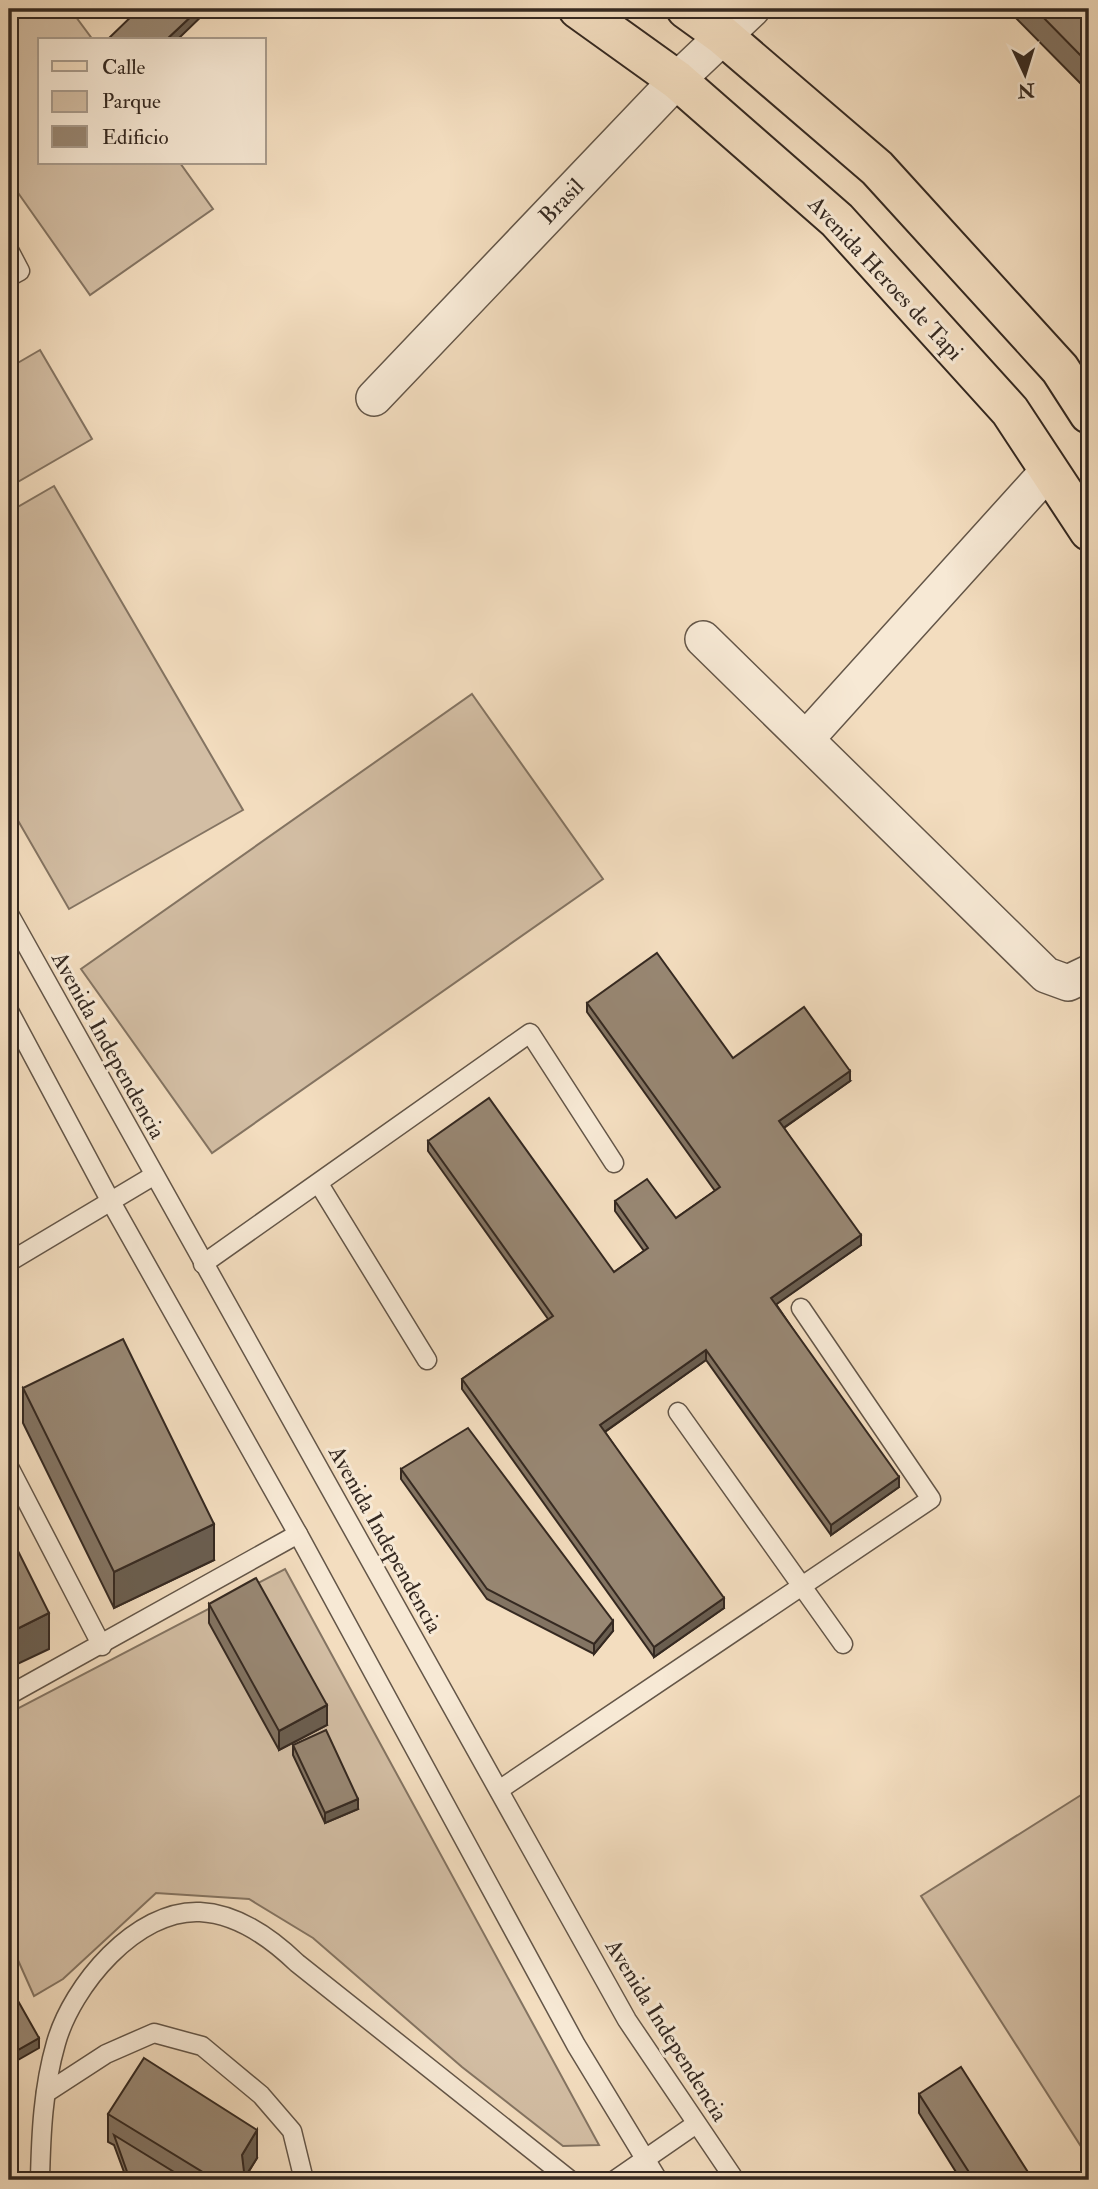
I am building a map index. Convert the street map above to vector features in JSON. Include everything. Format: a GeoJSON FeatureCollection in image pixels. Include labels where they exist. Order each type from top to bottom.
{"type":"FeatureCollection","features":[{"type":"Feature","properties":{"kind":"main road","name":"Avenida Heroes de Tapi"},"geometry":{"type":"LineString","coordinates":[[578,9],[677,80],[837,220],[1010,411],[1089,531]]}},
{"type":"Feature","properties":{"kind":"main road"},"geometry":{"type":"LineString","coordinates":[[686,9],[722,35],[877,168],[1060,369],[1089,414]]}},
{"type":"Feature","properties":{"kind":"street","name":"Brasil"},"geometry":{"type":"LineString","coordinates":[[374,398],[677,80],[752,9]]}},
{"type":"Feature","properties":{"kind":"street"},"geometry":{"type":"LineString","coordinates":[[806,739],[1049,470]]}},
{"type":"Feature","properties":{"kind":"street"},"geometry":{"type":"LineString","coordinates":[[704,639],[1046,975],[1068,982],[1086,978],[1089,974]]}},
{"type":"Feature","properties":{"kind":"lane"},"geometry":{"type":"LineString","coordinates":[[9,250],[20,271],[9,277]]}},
{"type":"Feature","properties":{"kind":"lane","name":"Avenida Independencia"},"geometry":{"type":"LineString","coordinates":[[9,914],[627,2020],[735,2180]]}},
{"type":"Feature","properties":{"kind":"lane"},"geometry":{"type":"LineString","coordinates":[[9,1011],[111,1202],[298,1534],[576,2045],[658,2180]]}},
{"type":"Feature","properties":{"kind":"lane"},"geometry":{"type":"LineString","coordinates":[[203,1264],[530,1033],[614,1163]]}},
{"type":"Feature","properties":{"kind":"lane"},"geometry":{"type":"LineString","coordinates":[[9,1262],[153,1176]]}},
{"type":"Feature","properties":{"kind":"lane"},"geometry":{"type":"LineString","coordinates":[[318,1184],[427,1360]]}},
{"type":"Feature","properties":{"kind":"lane"},"geometry":{"type":"LineString","coordinates":[[499,1790],[931,1499],[801,1308]]}},
{"type":"Feature","properties":{"kind":"lane"},"geometry":{"type":"LineString","coordinates":[[678,1412],[843,1644]]}},
{"type":"Feature","properties":{"kind":"lane"},"geometry":{"type":"LineString","coordinates":[[9,1467],[102,1646]]}},
{"type":"Feature","properties":{"kind":"lane"},"geometry":{"type":"LineString","coordinates":[[9,1695],[102,1646],[298,1534]]}},
{"type":"Feature","properties":{"kind":"lane"},"geometry":{"type":"LineString","coordinates":[[40,2180],[42,2114],[56,2041],[88,1977],[121,1944],[153,1921],[200,1912],[238,1921],[274,1940],[297,1963],[570,2180]]}},
{"type":"Feature","properties":{"kind":"lane"},"geometry":{"type":"LineString","coordinates":[[46,2093],[106,2054],[154,2033],[202,2046],[261,2095],[292,2130],[304,2180]]}},
{"type":"Feature","properties":{"kind":"lane"},"geometry":{"type":"LineString","coordinates":[[615,2180],[696,2124]]}},
{"type":"Feature","properties":{"kind":"green space"},"geometry":{"type":"Polygon","coordinates":[[[9,9],[70,9],[92,38],[38,38],[38,164],[181,164],[213,209],[90,295],[9,180],[9,9]]]}},
{"type":"Feature","properties":{"kind":"green space"},"geometry":{"type":"Polygon","coordinates":[[[40,350],[92,439],[9,487],[9,368],[40,350]]]}},
{"type":"Feature","properties":{"kind":"green space"},"geometry":{"type":"Polygon","coordinates":[[[54,486],[243,810],[69,909],[9,805],[9,512],[54,486]]]}},
{"type":"Feature","properties":{"kind":"green space"},"geometry":{"type":"Polygon","coordinates":[[[472,694],[603,879],[212,1153],[81,969],[472,694]]]}},
{"type":"Feature","properties":{"kind":"green space"},"geometry":{"type":"Polygon","coordinates":[[[285,1569],[599,2145],[563,2146],[462,2067],[313,1938],[249,1899],[156,1893],[63,1979],[34,1996],[13,1949],[9,1950],[9,1713],[285,1569]]]}},
{"type":"Feature","properties":{"kind":"green space"},"geometry":{"type":"Polygon","coordinates":[[[1089,1790],[1089,2159],[921,1896],[1089,1790]]]}},
{"type":"Feature","properties":{"kind":"building"},"geometry":{"type":"Polygon","coordinates":[[[139,9],[199,9],[168,38],[109,38],[139,9]]]}},
{"type":"Feature","properties":{"kind":"building"},"geometry":{"type":"Polygon","coordinates":[[[1035,9],[1089,9],[1089,64],[1035,9]]]}},
{"type":"Feature","properties":{"kind":"building"},"geometry":{"type":"Polygon","coordinates":[[[657,953],[733,1058],[804,1007],[850,1071],[779,1121],[861,1235],[771,1298],[899,1477],[831,1525],[706,1350],[600,1425],[724,1598],[654,1647],[462,1379],[553,1316],[428,1141],[489,1098],[614,1272],[648,1248],[615,1201],[647,1179],[676,1218],[720,1187],[587,1003],[657,953]]]}},
{"type":"Feature","properties":{"kind":"building"},"geometry":{"type":"Polygon","coordinates":[[[123,1339],[214,1524],[114,1572],[23,1388],[123,1339]]]}},
{"type":"Feature","properties":{"kind":"building"},"geometry":{"type":"Polygon","coordinates":[[[468,1428],[613,1621],[594,1644],[487,1589],[401,1469],[468,1428]]]}},
{"type":"Feature","properties":{"kind":"building"},"geometry":{"type":"Polygon","coordinates":[[[9,1533],[49,1613],[9,1633],[9,1533]]]}},
{"type":"Feature","properties":{"kind":"building"},"geometry":{"type":"Polygon","coordinates":[[[256,1578],[327,1705],[279,1731],[209,1604],[256,1578]]]}},
{"type":"Feature","properties":{"kind":"building"},"geometry":{"type":"Polygon","coordinates":[[[326,1730],[358,1799],[325,1813],[293,1745],[326,1730]]]}},
{"type":"Feature","properties":{"kind":"building"},"geometry":{"type":"Polygon","coordinates":[[[9,1985],[39,2038],[9,2055],[9,1985]]]}},
{"type":"Feature","properties":{"kind":"building"},"geometry":{"type":"Polygon","coordinates":[[[144,2058],[257,2130],[242,2155],[245,2180],[210,2180],[209,2176],[108,2114],[144,2058]]]}},
{"type":"Feature","properties":{"kind":"building"},"geometry":{"type":"Polygon","coordinates":[[[961,2067],[1033,2180],[974,2180],[919,2094],[961,2067]]]}},
{"type":"Feature","properties":{"kind":"building"},"geometry":{"type":"Polygon","coordinates":[[[114,2135],[187,2180],[130,2180],[114,2135]]]}}]}
